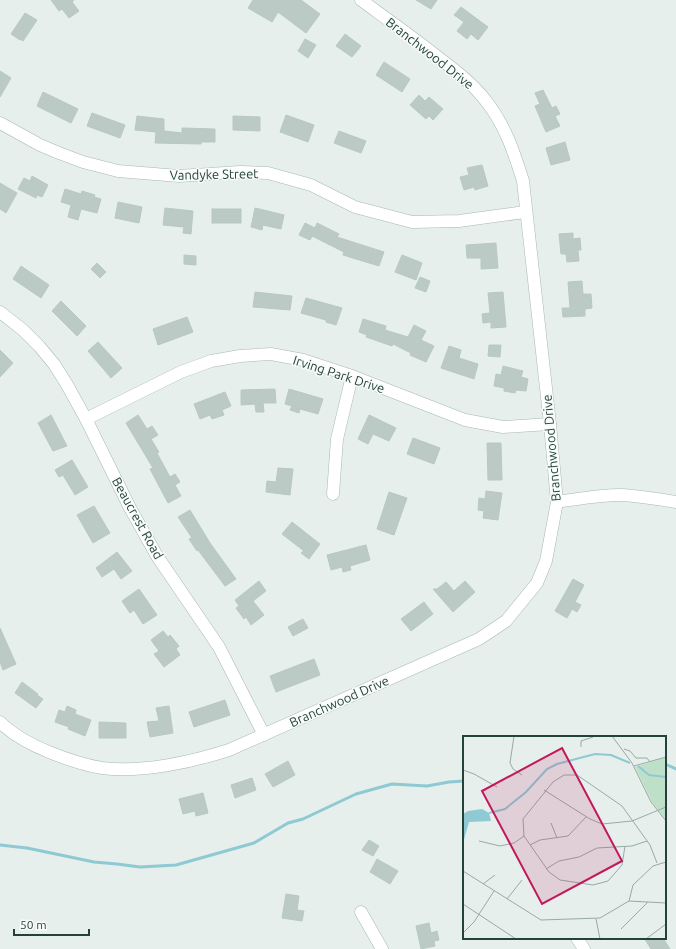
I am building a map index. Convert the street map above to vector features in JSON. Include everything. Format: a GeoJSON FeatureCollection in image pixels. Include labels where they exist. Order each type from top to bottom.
{"type":"FeatureCollection","features":[{"type":"Feature","properties":{"kind":"street","name":"Branchwood Drive"},"geometry":{"type":"LineString","coordinates":[[0,722],[17,736],[42,749],[85,764],[109,768],[144,768],[181,763],[229,750],[480,639],[506,621],[537,583],[546,561],[557,502],[550,424],[523,181],[515,154],[508,137],[487,102],[475,88],[418,41],[361,0]]}},
{"type":"Feature","properties":{"kind":"street","name":"Vandyke Street"},"geometry":{"type":"LineString","coordinates":[[0,123],[40,145],[59,153],[83,162],[118,171],[179,176],[240,172],[268,173],[311,184],[355,207],[412,222],[459,222],[526,212]]}},
{"type":"Feature","properties":{"kind":"street","name":"Beaucrest Road"},"geometry":{"type":"LineString","coordinates":[[0,312],[23,330],[54,364],[86,418],[129,506],[157,556],[219,648],[264,735]]}},
{"type":"Feature","properties":{"kind":"street","name":"Irving Park Drive"},"geometry":{"type":"LineString","coordinates":[[86,418],[181,372],[211,361],[240,356],[271,354],[302,360],[352,376],[465,420],[503,427],[550,424]]}},
{"type":"Feature","properties":{"kind":"street"},"geometry":{"type":"LineString","coordinates":[[334,494],[337,439],[352,376]]}},
{"type":"Feature","properties":{"kind":"street"},"geometry":{"type":"LineString","coordinates":[[557,502],[598,496],[621,495],[648,497],[676,502]]}},
{"type":"Feature","properties":{"kind":"street"},"geometry":{"type":"LineString","coordinates":[[361,912],[382,949]]}},
{"type":"Feature","properties":{"kind":"street"},"geometry":{"type":"LineString","coordinates":[[578,939],[584,949]]}},
{"type":"Feature","properties":{"kind":"building"},"geometry":{"type":"Polygon","coordinates":[[[51,0],[74,0],[72,2],[79,11],[69,18],[62,9],[59,11],[51,0]]]}},
{"type":"Feature","properties":{"kind":"building"},"geometry":{"type":"Polygon","coordinates":[[[253,0],[301,0],[320,14],[306,33],[278,12],[272,22],[248,8],[253,0]]]}},
{"type":"Feature","properties":{"kind":"building"},"geometry":{"type":"Polygon","coordinates":[[[416,0],[437,0],[431,9],[416,0]]]}},
{"type":"Feature","properties":{"kind":"building"},"geometry":{"type":"Polygon","coordinates":[[[461,7],[488,27],[478,40],[471,34],[467,39],[457,31],[464,22],[454,15],[461,7]]]}},
{"type":"Feature","properties":{"kind":"building"},"geometry":{"type":"Polygon","coordinates":[[[25,13],[37,20],[23,41],[11,34],[25,13]]]}},
{"type":"Feature","properties":{"kind":"building"},"geometry":{"type":"Polygon","coordinates":[[[345,34],[361,46],[352,57],[336,46],[345,34]]]}},
{"type":"Feature","properties":{"kind":"building"},"geometry":{"type":"Polygon","coordinates":[[[305,39],[316,45],[308,58],[298,51],[305,39]]]}},
{"type":"Feature","properties":{"kind":"building"},"geometry":{"type":"Polygon","coordinates":[[[384,62],[410,79],[402,92],[376,75],[384,62]]]}},
{"type":"Feature","properties":{"kind":"building"},"geometry":{"type":"Polygon","coordinates":[[[0,71],[11,78],[0,97],[0,71]]]}},
{"type":"Feature","properties":{"kind":"building"},"geometry":{"type":"Polygon","coordinates":[[[543,90],[552,108],[556,106],[560,114],[555,116],[560,126],[546,132],[535,106],[540,104],[535,93],[543,90]]]}},
{"type":"Feature","properties":{"kind":"building"},"geometry":{"type":"Polygon","coordinates":[[[43,92],[78,109],[71,123],[37,106],[43,92]]]}},
{"type":"Feature","properties":{"kind":"building"},"geometry":{"type":"Polygon","coordinates":[[[419,95],[425,101],[429,97],[443,109],[433,120],[429,116],[426,119],[410,105],[419,95]]]}},
{"type":"Feature","properties":{"kind":"building"},"geometry":{"type":"Polygon","coordinates":[[[92,113],[125,125],[120,138],[87,126],[92,113]]]}},
{"type":"Feature","properties":{"kind":"building"},"geometry":{"type":"Polygon","coordinates":[[[286,115],[314,125],[308,142],[280,132],[286,115]]]}},
{"type":"Feature","properties":{"kind":"building"},"geometry":{"type":"Polygon","coordinates":[[[137,116],[164,119],[164,131],[182,133],[182,128],[215,129],[215,142],[201,142],[201,144],[155,143],[156,132],[135,130],[137,116]]]}},
{"type":"Feature","properties":{"kind":"building"},"geometry":{"type":"Polygon","coordinates":[[[233,116],[260,117],[260,131],[233,130],[233,116]]]}},
{"type":"Feature","properties":{"kind":"building"},"geometry":{"type":"Polygon","coordinates":[[[339,131],[366,141],[361,153],[334,143],[339,131]]]}},
{"type":"Feature","properties":{"kind":"building"},"geometry":{"type":"Polygon","coordinates":[[[565,142],[570,160],[551,165],[546,148],[565,142]]]}},
{"type":"Feature","properties":{"kind":"building"},"geometry":{"type":"Polygon","coordinates":[[[482,165],[488,186],[475,190],[474,187],[464,190],[460,177],[469,175],[467,168],[482,165]]]}},
{"type":"Feature","properties":{"kind":"building"},"geometry":{"type":"Polygon","coordinates":[[[32,176],[48,185],[42,197],[37,195],[36,198],[18,189],[24,178],[30,181],[32,176]]]}},
{"type":"Feature","properties":{"kind":"building"},"geometry":{"type":"Polygon","coordinates":[[[0,183],[17,193],[6,213],[0,209],[0,183]]]}},
{"type":"Feature","properties":{"kind":"building"},"geometry":{"type":"Polygon","coordinates":[[[65,189],[81,194],[82,191],[95,195],[94,197],[101,199],[97,213],[81,209],[78,220],[68,217],[71,205],[61,202],[65,189]]]}},
{"type":"Feature","properties":{"kind":"building"},"geometry":{"type":"Polygon","coordinates":[[[118,202],[142,207],[139,223],[115,218],[118,202]]]}},
{"type":"Feature","properties":{"kind":"building"},"geometry":{"type":"Polygon","coordinates":[[[165,208],[193,211],[191,234],[183,233],[184,227],[163,225],[165,208]]]}},
{"type":"Feature","properties":{"kind":"building"},"geometry":{"type":"Polygon","coordinates":[[[255,208],[284,215],[281,229],[263,225],[262,230],[251,227],[255,208]]]}},
{"type":"Feature","properties":{"kind":"building"},"geometry":{"type":"Polygon","coordinates":[[[212,209],[241,209],[241,223],[212,223],[212,209]]]}},
{"type":"Feature","properties":{"kind":"building"},"geometry":{"type":"Polygon","coordinates":[[[305,223],[315,228],[317,223],[339,234],[337,237],[384,252],[379,266],[343,255],[344,252],[312,236],[310,240],[299,235],[305,223]]]}},
{"type":"Feature","properties":{"kind":"building"},"geometry":{"type":"Polygon","coordinates":[[[573,233],[573,239],[580,238],[581,250],[578,250],[579,261],[567,262],[566,254],[561,254],[559,234],[573,233]]]}},
{"type":"Feature","properties":{"kind":"building"},"geometry":{"type":"Polygon","coordinates":[[[496,243],[498,268],[481,269],[481,258],[467,258],[466,245],[496,243]]]}},
{"type":"Feature","properties":{"kind":"building"},"geometry":{"type":"Polygon","coordinates":[[[184,255],[196,256],[196,265],[184,264],[184,255]]]}},
{"type":"Feature","properties":{"kind":"building"},"geometry":{"type":"Polygon","coordinates":[[[402,255],[422,263],[416,280],[395,272],[402,255]]]}},
{"type":"Feature","properties":{"kind":"building"},"geometry":{"type":"Polygon","coordinates":[[[97,263],[106,272],[100,278],[91,269],[97,263]]]}},
{"type":"Feature","properties":{"kind":"building"},"geometry":{"type":"Polygon","coordinates":[[[21,266],[49,285],[41,298],[13,279],[21,266]]]}},
{"type":"Feature","properties":{"kind":"building"},"geometry":{"type":"Polygon","coordinates":[[[420,277],[430,281],[426,292],[415,288],[420,277]]]}},
{"type":"Feature","properties":{"kind":"building"},"geometry":{"type":"Polygon","coordinates":[[[582,281],[583,294],[591,294],[592,308],[585,309],[585,316],[563,317],[562,308],[570,308],[568,282],[582,281]]]}},
{"type":"Feature","properties":{"kind":"building"},"geometry":{"type":"Polygon","coordinates":[[[255,292],[292,296],[290,310],[253,307],[255,292]]]}},
{"type":"Feature","properties":{"kind":"building"},"geometry":{"type":"Polygon","coordinates":[[[503,292],[506,327],[491,328],[491,322],[483,323],[482,314],[490,313],[488,293],[503,292]]]}},
{"type":"Feature","properties":{"kind":"building"},"geometry":{"type":"Polygon","coordinates":[[[306,298],[342,308],[336,325],[326,322],[326,320],[301,313],[306,298]]]}},
{"type":"Feature","properties":{"kind":"building"},"geometry":{"type":"Polygon","coordinates":[[[61,301],[86,326],[77,336],[52,311],[61,301]]]}},
{"type":"Feature","properties":{"kind":"building"},"geometry":{"type":"Polygon","coordinates":[[[187,317],[193,332],[158,345],[153,329],[187,317]]]}},
{"type":"Feature","properties":{"kind":"building"},"geometry":{"type":"Polygon","coordinates":[[[363,319],[386,326],[385,330],[408,337],[414,325],[426,331],[421,340],[434,346],[426,362],[410,355],[411,353],[393,344],[392,346],[366,337],[367,335],[359,332],[363,319]]]}},
{"type":"Feature","properties":{"kind":"building"},"geometry":{"type":"Polygon","coordinates":[[[98,342],[122,368],[111,378],[88,351],[98,342]]]}},
{"type":"Feature","properties":{"kind":"building"},"geometry":{"type":"Polygon","coordinates":[[[489,345],[501,345],[500,357],[488,356],[489,345]]]}},
{"type":"Feature","properties":{"kind":"building"},"geometry":{"type":"Polygon","coordinates":[[[449,346],[461,350],[459,358],[478,364],[474,379],[441,368],[449,346]]]}},
{"type":"Feature","properties":{"kind":"building"},"geometry":{"type":"Polygon","coordinates":[[[0,350],[13,363],[0,377],[0,350]]]}},
{"type":"Feature","properties":{"kind":"building"},"geometry":{"type":"Polygon","coordinates":[[[503,366],[523,371],[521,377],[528,379],[526,391],[516,390],[515,393],[504,391],[504,388],[494,386],[496,374],[501,375],[503,366]]]}},
{"type":"Feature","properties":{"kind":"building"},"geometry":{"type":"Polygon","coordinates":[[[275,389],[276,403],[263,403],[264,412],[256,412],[255,404],[241,405],[241,390],[275,389]]]}},
{"type":"Feature","properties":{"kind":"building"},"geometry":{"type":"Polygon","coordinates":[[[289,389],[323,399],[318,414],[300,409],[299,413],[290,410],[292,406],[285,404],[289,389]]]}},
{"type":"Feature","properties":{"kind":"building"},"geometry":{"type":"Polygon","coordinates":[[[225,392],[231,406],[222,410],[224,415],[212,419],[210,415],[200,419],[194,404],[225,392]]]}},
{"type":"Feature","properties":{"kind":"building"},"geometry":{"type":"Polygon","coordinates":[[[51,415],[67,446],[53,451],[38,423],[51,415]]]}},
{"type":"Feature","properties":{"kind":"building"},"geometry":{"type":"Polygon","coordinates":[[[138,415],[147,429],[152,426],[158,435],[151,439],[159,452],[157,453],[170,477],[175,474],[180,482],[175,485],[181,496],[168,503],[150,469],[153,468],[126,423],[138,415]]]}},
{"type":"Feature","properties":{"kind":"building"},"geometry":{"type":"Polygon","coordinates":[[[369,415],[396,428],[389,441],[373,434],[368,444],[358,439],[369,415]]]}},
{"type":"Feature","properties":{"kind":"building"},"geometry":{"type":"Polygon","coordinates":[[[413,438],[440,448],[434,464],[407,454],[413,438]]]}},
{"type":"Feature","properties":{"kind":"building"},"geometry":{"type":"Polygon","coordinates":[[[487,443],[501,443],[502,480],[488,480],[487,443]]]}},
{"type":"Feature","properties":{"kind":"building"},"geometry":{"type":"Polygon","coordinates":[[[72,460],[88,487],[75,495],[63,475],[59,477],[55,470],[72,460]]]}},
{"type":"Feature","properties":{"kind":"building"},"geometry":{"type":"Polygon","coordinates":[[[278,468],[293,469],[290,495],[266,492],[267,481],[276,482],[278,468]]]}},
{"type":"Feature","properties":{"kind":"building"},"geometry":{"type":"Polygon","coordinates":[[[486,491],[502,493],[498,520],[483,518],[484,511],[478,510],[479,498],[485,499],[486,491]]]}},
{"type":"Feature","properties":{"kind":"building"},"geometry":{"type":"Polygon","coordinates":[[[389,492],[407,498],[394,535],[377,529],[389,492]]]}},
{"type":"Feature","properties":{"kind":"building"},"geometry":{"type":"Polygon","coordinates":[[[94,506],[110,533],[93,543],[77,515],[94,506]]]}},
{"type":"Feature","properties":{"kind":"building"},"geometry":{"type":"Polygon","coordinates":[[[190,510],[210,543],[236,579],[225,586],[198,550],[197,551],[189,539],[192,538],[178,517],[190,510]]]}},
{"type":"Feature","properties":{"kind":"building"},"geometry":{"type":"Polygon","coordinates":[[[292,522],[320,544],[309,559],[301,553],[304,551],[282,534],[292,522]]]}},
{"type":"Feature","properties":{"kind":"building"},"geometry":{"type":"Polygon","coordinates":[[[366,545],[370,560],[350,566],[351,570],[343,572],[342,567],[331,570],[327,555],[366,545]]]}},
{"type":"Feature","properties":{"kind":"building"},"geometry":{"type":"Polygon","coordinates":[[[117,552],[132,571],[121,579],[114,569],[102,577],[96,568],[117,552]]]}},
{"type":"Feature","properties":{"kind":"building"},"geometry":{"type":"Polygon","coordinates":[[[573,579],[584,585],[575,602],[581,605],[577,612],[572,609],[567,618],[555,611],[573,579]]]}},
{"type":"Feature","properties":{"kind":"building"},"geometry":{"type":"Polygon","coordinates":[[[259,581],[266,591],[253,601],[264,615],[251,625],[246,617],[244,619],[236,608],[239,606],[235,600],[259,581]]]}},
{"type":"Feature","properties":{"kind":"building"},"geometry":{"type":"Polygon","coordinates":[[[465,581],[475,592],[453,612],[433,589],[437,589],[446,582],[454,591],[465,581]]]}},
{"type":"Feature","properties":{"kind":"building"},"geometry":{"type":"Polygon","coordinates":[[[139,589],[157,615],[143,624],[134,610],[130,613],[122,601],[139,589]]]}},
{"type":"Feature","properties":{"kind":"building"},"geometry":{"type":"Polygon","coordinates":[[[424,602],[433,614],[411,631],[401,619],[424,602]]]}},
{"type":"Feature","properties":{"kind":"building"},"geometry":{"type":"Polygon","coordinates":[[[303,619],[308,628],[293,636],[288,627],[303,619]]]}},
{"type":"Feature","properties":{"kind":"building"},"geometry":{"type":"Polygon","coordinates":[[[0,628],[16,664],[3,670],[0,662],[0,628]]]}},
{"type":"Feature","properties":{"kind":"building"},"geometry":{"type":"Polygon","coordinates":[[[163,631],[168,637],[170,635],[179,646],[176,649],[180,655],[164,667],[154,654],[159,651],[151,640],[163,631]]]}},
{"type":"Feature","properties":{"kind":"building"},"geometry":{"type":"Polygon","coordinates":[[[314,659],[320,675],[276,692],[270,676],[314,659]]]}},
{"type":"Feature","properties":{"kind":"building"},"geometry":{"type":"Polygon","coordinates":[[[22,682],[43,699],[36,708],[15,693],[22,682]]]}},
{"type":"Feature","properties":{"kind":"building"},"geometry":{"type":"Polygon","coordinates":[[[225,700],[230,715],[194,727],[189,712],[225,700]]]}},
{"type":"Feature","properties":{"kind":"building"},"geometry":{"type":"Polygon","coordinates":[[[67,706],[76,710],[75,714],[91,720],[85,736],[68,729],[69,727],[55,722],[59,710],[65,712],[67,706]]]}},
{"type":"Feature","properties":{"kind":"building"},"geometry":{"type":"Polygon","coordinates":[[[169,706],[173,733],[150,737],[147,722],[159,721],[156,708],[169,706]]]}},
{"type":"Feature","properties":{"kind":"building"},"geometry":{"type":"Polygon","coordinates":[[[99,722],[126,723],[126,738],[99,738],[99,722]]]}},
{"type":"Feature","properties":{"kind":"building"},"geometry":{"type":"Polygon","coordinates":[[[288,761],[295,775],[273,787],[265,774],[288,761]]]}},
{"type":"Feature","properties":{"kind":"building"},"geometry":{"type":"Polygon","coordinates":[[[252,778],[256,790],[235,798],[231,785],[252,778]]]}},
{"type":"Feature","properties":{"kind":"building"},"geometry":{"type":"Polygon","coordinates":[[[203,793],[208,813],[196,816],[195,811],[183,814],[179,799],[203,793]]]}},
{"type":"Feature","properties":{"kind":"building"},"geometry":{"type":"Polygon","coordinates":[[[369,840],[379,846],[373,856],[362,850],[369,840]]]}},
{"type":"Feature","properties":{"kind":"building"},"geometry":{"type":"Polygon","coordinates":[[[377,859],[398,871],[390,884],[370,872],[377,859]]]}},
{"type":"Feature","properties":{"kind":"building"},"geometry":{"type":"Polygon","coordinates":[[[286,894],[299,896],[297,910],[304,911],[302,921],[282,918],[286,894]]]}},
{"type":"Feature","properties":{"kind":"building"},"geometry":{"type":"Polygon","coordinates":[[[429,923],[431,933],[437,931],[439,940],[434,941],[435,946],[421,949],[416,926],[429,923]]]}},
{"type":"Feature","properties":{"kind":"building"},"geometry":{"type":"Polygon","coordinates":[[[645,939],[664,939],[670,949],[651,949],[645,939]]]}},
{"type":"Feature","properties":{"kind":"waterway"},"geometry":{"type":"LineString","coordinates":[[666,764],[676,769]]}},
{"type":"Feature","properties":{"kind":"waterway"},"geometry":{"type":"LineString","coordinates":[[0,845],[27,848],[94,862],[140,867],[176,865],[254,843],[288,823],[303,819],[356,794],[392,784],[427,786],[463,781]]}}]}
